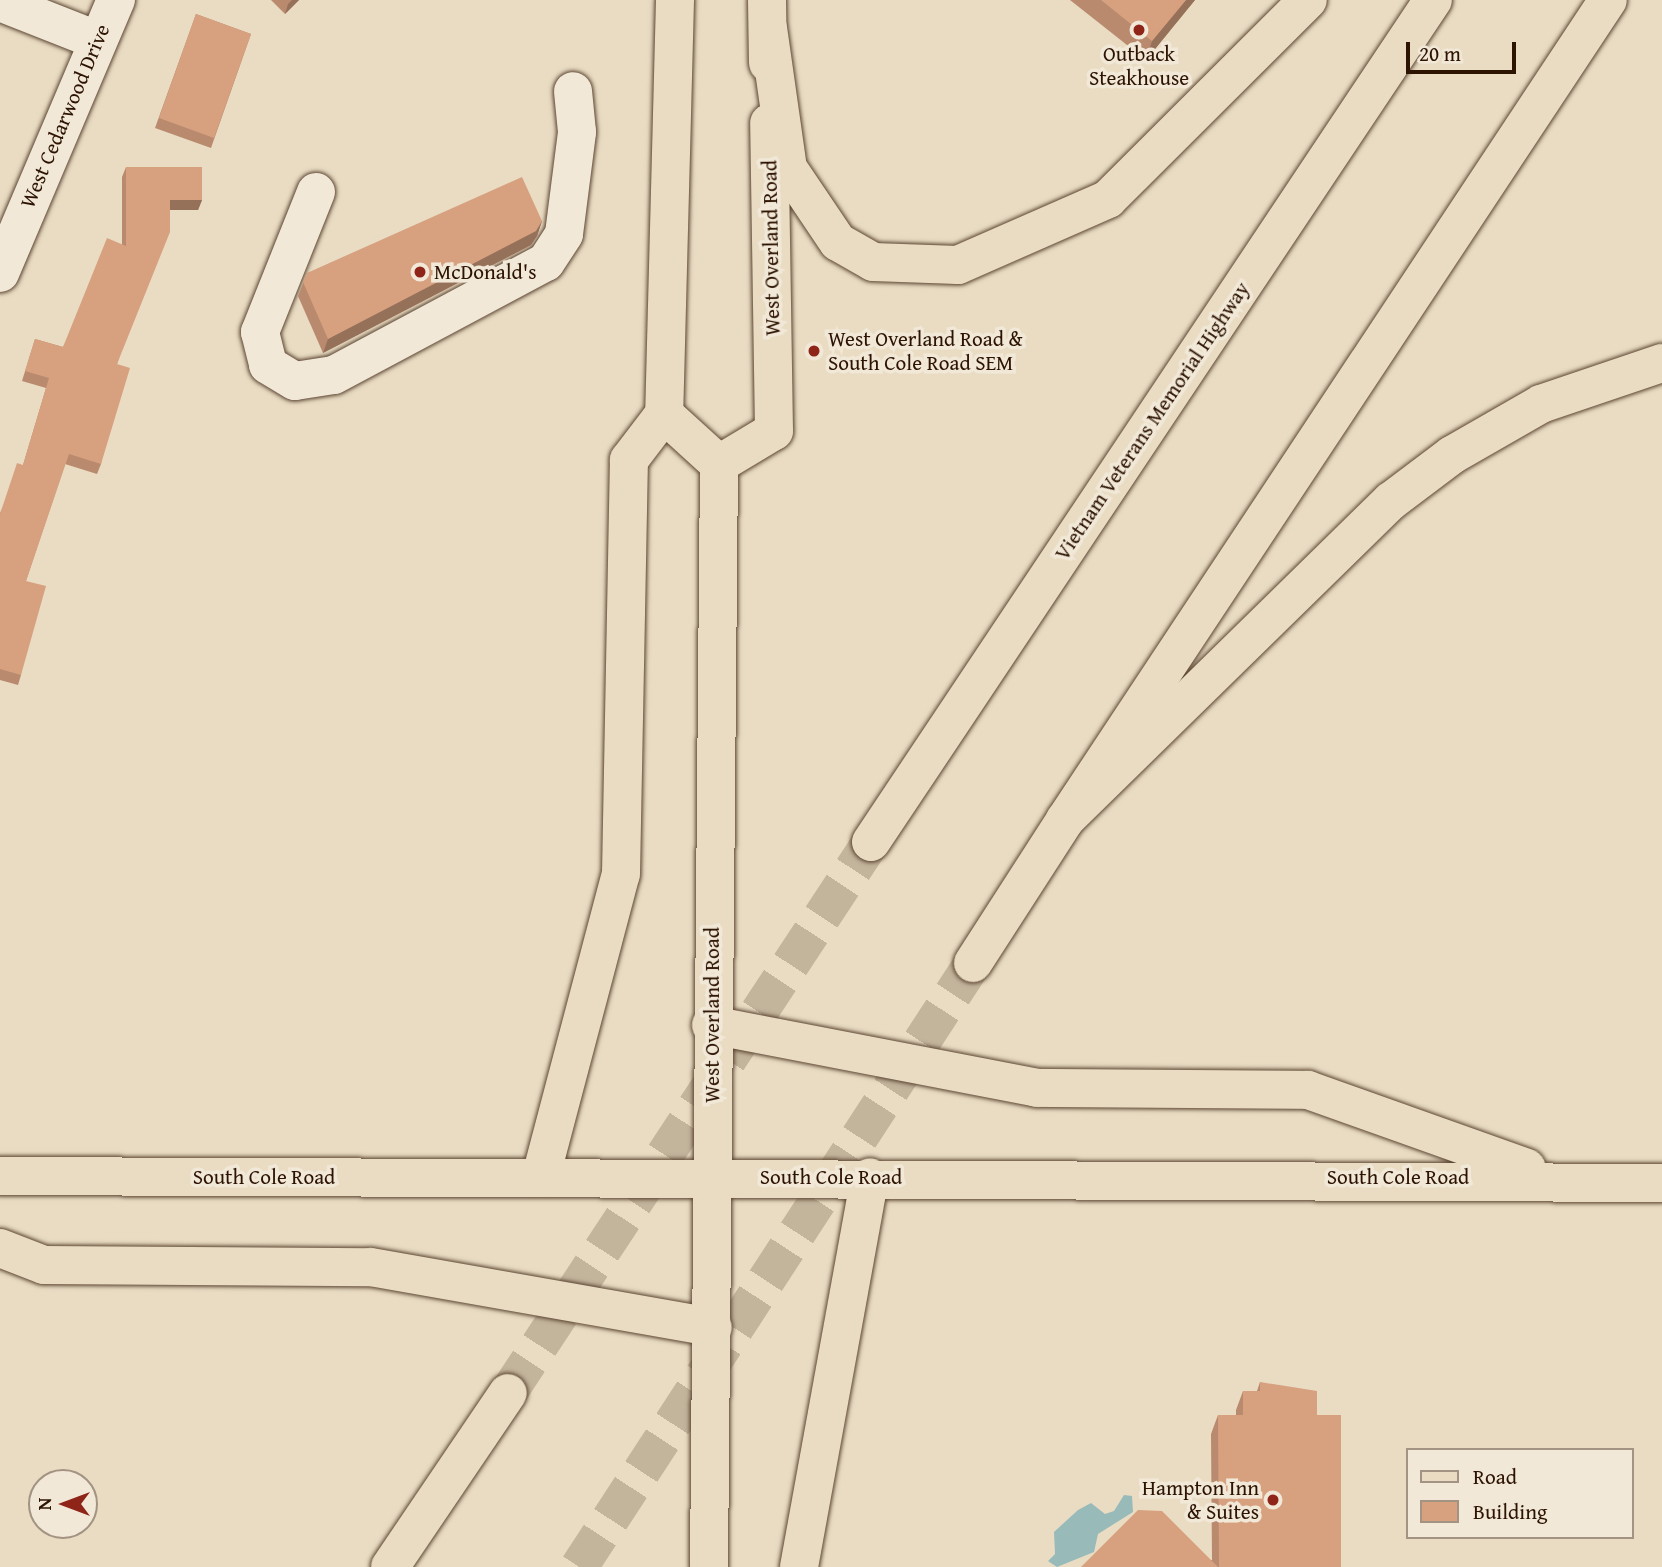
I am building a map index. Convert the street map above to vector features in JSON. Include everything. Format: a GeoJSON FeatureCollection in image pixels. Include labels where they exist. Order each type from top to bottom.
{"type":"FeatureCollection","features":[{"type":"Feature","properties":{"kind":"main road"},"geometry":{"type":"LineString","coordinates":[[541,1176],[621,874],[629,460],[664,414],[675,0]]}},
{"type":"Feature","properties":{"kind":"main road"},"geometry":{"type":"LineString","coordinates":[[767,14],[788,168],[838,242],[873,262],[958,265],[1108,199],[1308,0]]}},
{"type":"Feature","properties":{"kind":"main road","name":"Vietnam Veterans Memorial Highway"},"geometry":{"type":"LineString","coordinates":[[871,842],[1433,0]]}},
{"type":"Feature","properties":{"kind":"main road"},"geometry":{"type":"LineString","coordinates":[[973,963],[1608,0]]}},
{"type":"Feature","properties":{"kind":"main road","name":"West Overland Road"},"geometry":{"type":"LineString","coordinates":[[709,1567],[713,1327],[711,1025],[719,464],[774,432],[767,14]]}},
{"type":"Feature","properties":{"kind":"main road"},"geometry":{"type":"LineString","coordinates":[[1065,820],[1356,531],[1424,474],[1541,404],[1662,363]]}},
{"type":"Feature","properties":{"kind":"main road"},"geometry":{"type":"LineString","coordinates":[[664,414],[719,464]]}},
{"type":"Feature","properties":{"kind":"main road"},"geometry":{"type":"LineString","coordinates":[[711,1025],[1037,1088],[1308,1090],[1556,1178]]}},
{"type":"Feature","properties":{"kind":"main road","name":"South Cole Road"},"geometry":{"type":"LineString","coordinates":[[0,1176],[1556,1178],[1662,1182]]}},
{"type":"Feature","properties":{"kind":"main road"},"geometry":{"type":"LineString","coordinates":[[799,1567],[870,1177]]}},
{"type":"Feature","properties":{"kind":"main road"},"geometry":{"type":"LineString","coordinates":[[0,1248],[44,1265],[371,1267],[713,1327]]}},
{"type":"Feature","properties":{"kind":"main road"},"geometry":{"type":"LineString","coordinates":[[390,1567],[508,1393]]}},
{"type":"Feature","properties":{"kind":"street","name":"West Cedarwood Drive"},"geometry":{"type":"LineString","coordinates":[[0,273],[94,40],[116,0]]}},
{"type":"Feature","properties":{"kind":"street"},"geometry":{"type":"LineString","coordinates":[[0,2],[94,40]]}},
{"type":"Feature","properties":{"kind":"street"},"geometry":{"type":"LineString","coordinates":[[316,192],[260,332],[268,365],[295,381],[334,375],[546,262],[564,234],[577,131],[573,91]]}},
{"type":"Feature","properties":{"kind":"water"},"geometry":{"type":"Polygon","coordinates":[[[1124,1495],[1132,1496],[1133,1512],[1098,1534],[1094,1552],[1057,1567],[1048,1561],[1055,1554],[1054,1532],[1078,1510],[1091,1503],[1105,1514],[1114,1511],[1124,1495]]]}},
{"type":"Feature","properties":{"kind":"building"},"geometry":{"type":"Polygon","coordinates":[[[1101,0],[1186,0],[1152,41],[1101,0]]]}},
{"type":"Feature","properties":{"kind":"building"},"geometry":{"type":"Polygon","coordinates":[[[196,14],[251,34],[214,138],[159,118],[196,14]]]}},
{"type":"Feature","properties":{"kind":"building"},"geometry":{"type":"Polygon","coordinates":[[[126,167],[202,167],[202,200],[170,200],[170,232],[117,364],[130,368],[101,464],[69,454],[26,581],[46,586],[21,675],[0,669],[0,514],[17,463],[23,465],[49,378],[25,371],[35,339],[63,347],[107,238],[126,246],[126,167]]]}},
{"type":"Feature","properties":{"kind":"building","name":"McDonald's"},"geometry":{"type":"Polygon","coordinates":[[[522,177],[542,221],[536,231],[328,339],[303,282],[307,273],[522,177]]]}},
{"type":"Feature","properties":{"kind":"building","name":"Hampton Inn & Suites"},"geometry":{"type":"Polygon","coordinates":[[[1260,1382],[1317,1391],[1317,1415],[1341,1415],[1341,1567],[1219,1567],[1218,1415],[1243,1415],[1243,1391],[1260,1391],[1260,1382]]]}},
{"type":"Feature","properties":{"kind":"building"},"geometry":{"type":"Polygon","coordinates":[[[1138,1510],[1162,1511],[1218,1567],[1081,1567],[1138,1510]]]}},
{"type":"Feature","properties":{"kind":"tunnel"},"geometry":{"type":"LineString","coordinates":[[508,1393],[871,842]]}},
{"type":"Feature","properties":{"kind":"tunnel"},"geometry":{"type":"LineString","coordinates":[[579,1567],[973,963]]}},
{"type":"Feature","properties":{"kind":"place","name":"Outback Steakhouse"},"geometry":{"type":"Point","coordinates":[1139,30]}},
{"type":"Feature","properties":{"kind":"place","name":"McDonald's"},"geometry":{"type":"Point","coordinates":[420,272]}},
{"type":"Feature","properties":{"kind":"place","name":"West Overland Road & South Cole Road SEM"},"geometry":{"type":"Point","coordinates":[814,351]}},
{"type":"Feature","properties":{"kind":"place","name":"Hampton Inn & Suites"},"geometry":{"type":"Point","coordinates":[1273,1500]}}]}
